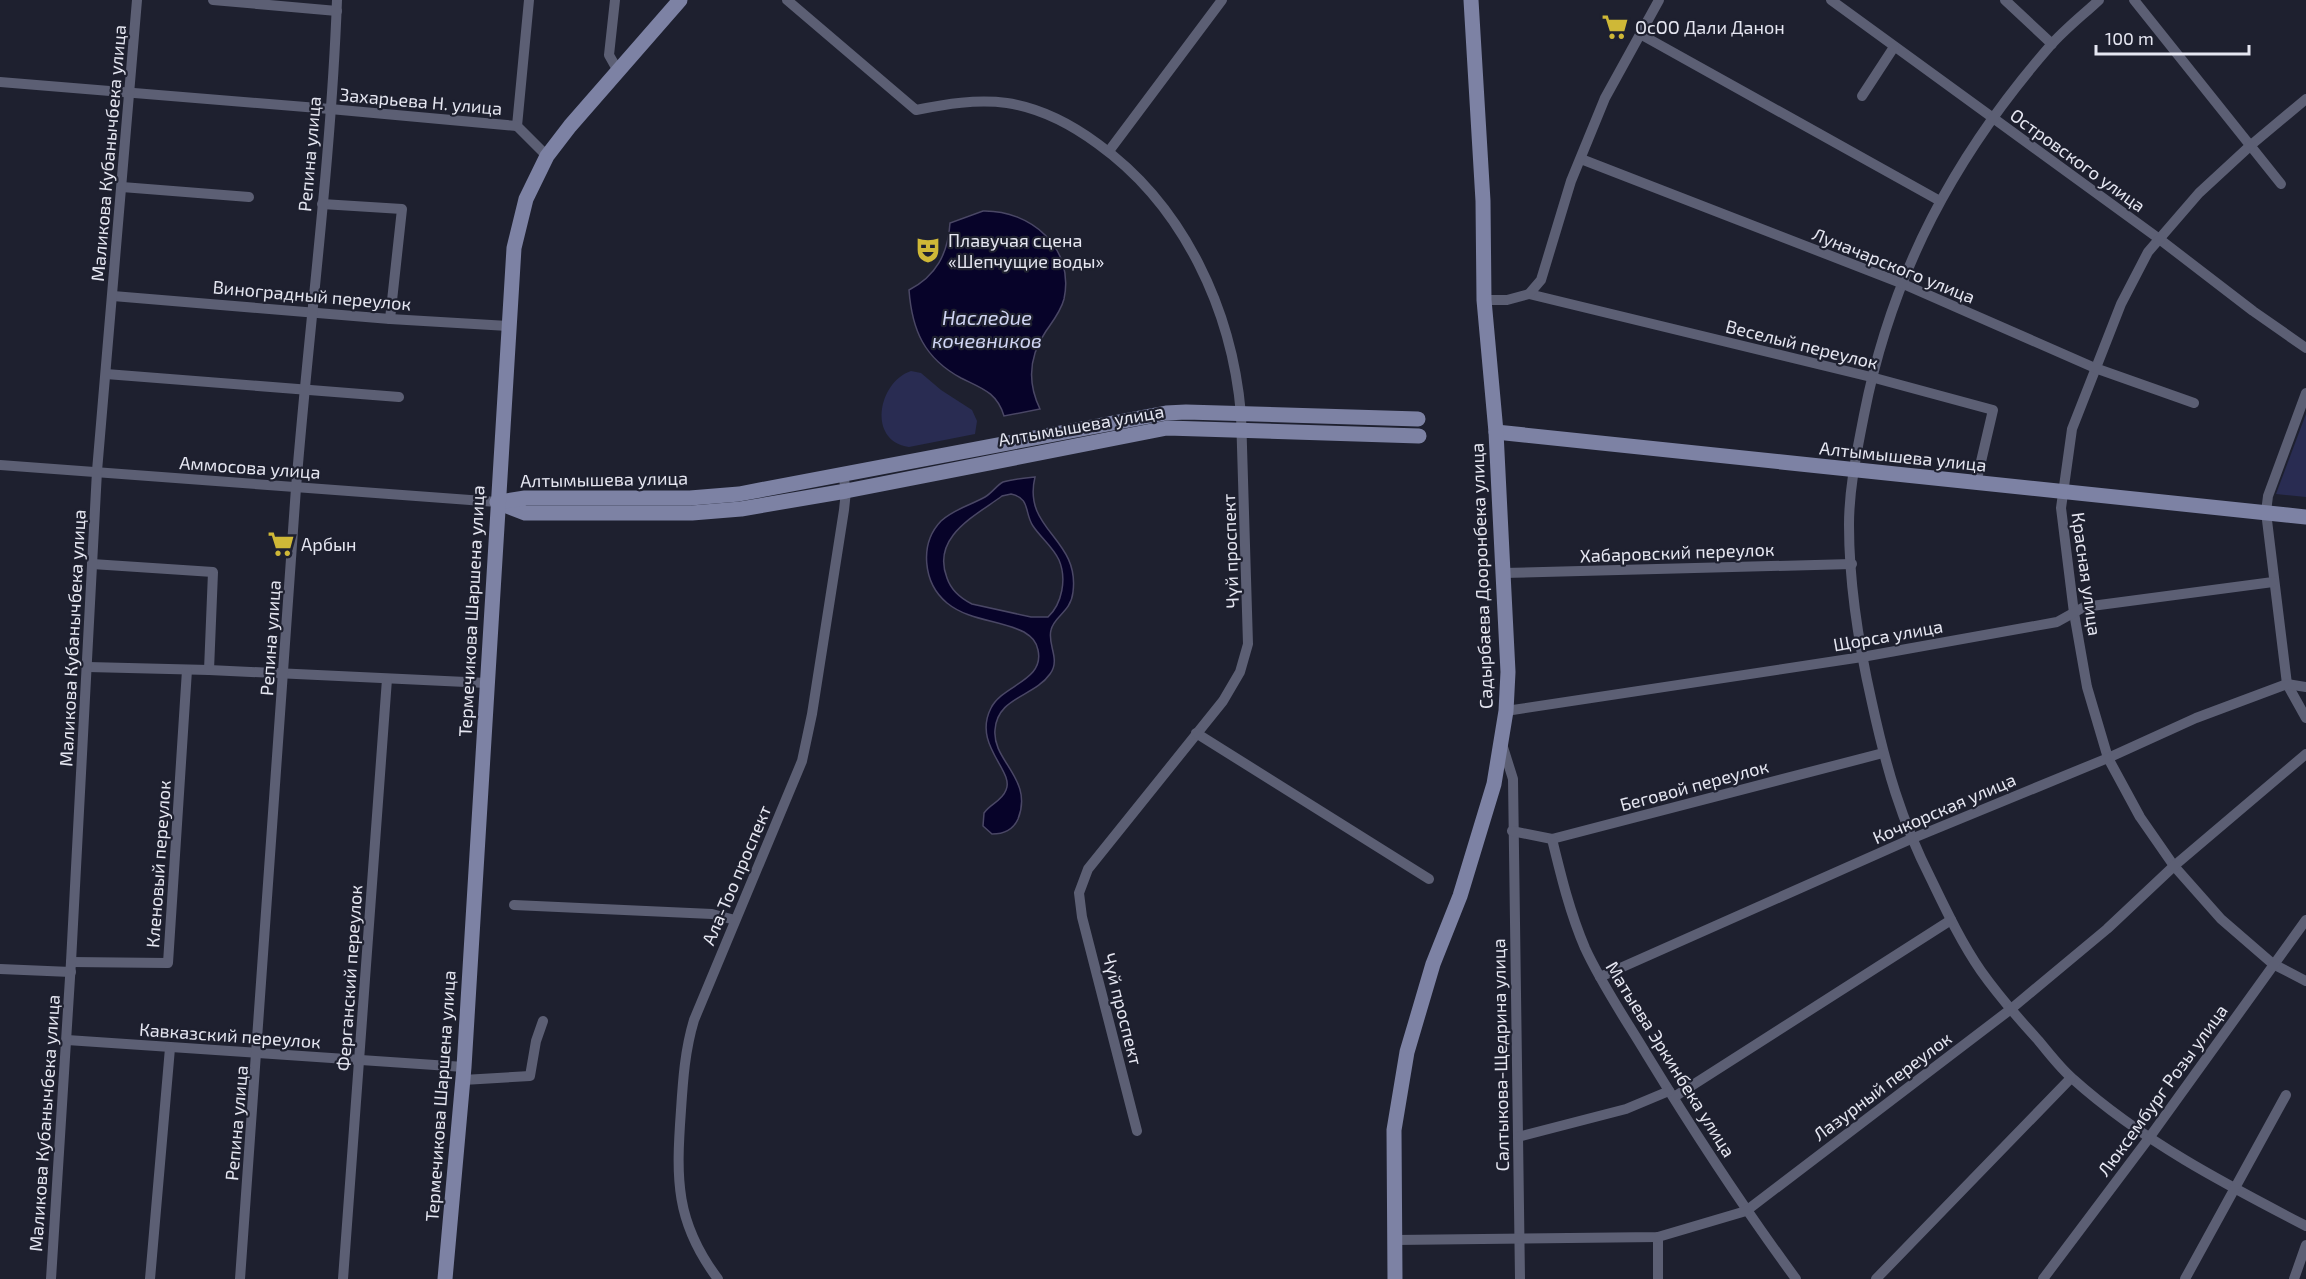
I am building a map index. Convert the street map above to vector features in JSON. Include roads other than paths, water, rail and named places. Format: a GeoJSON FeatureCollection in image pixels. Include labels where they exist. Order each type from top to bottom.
{"type":"FeatureCollection","features":[{"type":"Feature","properties":{"kind":"street","name":"Маликова Кубанычбека улица"},"geometry":{"type":"LineString","coordinates":[[51,1279],[67,1040],[97,471],[136,0]]}},
{"type":"Feature","properties":{"kind":"street"},"geometry":{"type":"LineString","coordinates":[[213,0],[337,5]]}},
{"type":"Feature","properties":{"kind":"street"},"geometry":{"type":"LineString","coordinates":[[529,0],[517,126],[547,156]]}},
{"type":"Feature","properties":{"kind":"street"},"geometry":{"type":"LineString","coordinates":[[615,0],[609,55],[618,71]]}},
{"type":"Feature","properties":{"kind":"street","name":"Термечикова Шаршена улица"},"geometry":{"type":"LineString","coordinates":[[445,1279],[463,1074],[514,248],[526,199],[547,156],[680,0]]}},
{"type":"Feature","properties":{"kind":"street","name":"Чүй проспект"},"geometry":{"type":"LineString","coordinates":[[787,0],[916,110],[960,102],[984,101],[1008,104],[1058,119],[1082,132],[1108,152],[1134,174],[1172,219],[1201,268],[1232,349],[1239,383],[1242,422],[1248,644],[1245,659],[1232,688],[1088,869],[1081,881],[1079,893],[1085,928],[1137,1131]]}},
{"type":"Feature","properties":{"kind":"street"},"geometry":{"type":"LineString","coordinates":[[1108,152],[1222,0]]}},
{"type":"Feature","properties":{"kind":"street","name":"Садырбаева Дооронбека улица"},"geometry":{"type":"LineString","coordinates":[[1395,1279],[1394,1130],[1407,1052],[1433,964],[1476,845],[1494,784],[1506,711],[1508,672],[1496,432],[1484,300],[1483,201],[1471,0]]}},
{"type":"Feature","properties":{"kind":"street"},"geometry":{"type":"LineString","coordinates":[[1484,300],[1507,300],[1529,294],[1541,280],[1571,181],[1605,98],[1659,0]]}},
{"type":"Feature","properties":{"kind":"street","name":"Островского улица"},"geometry":{"type":"LineString","coordinates":[[1831,0],[2306,348]]}},
{"type":"Feature","properties":{"kind":"street"},"geometry":{"type":"LineString","coordinates":[[2005,0],[2052,44]]}},
{"type":"Feature","properties":{"kind":"street"},"geometry":{"type":"LineString","coordinates":[[2099,0],[2052,44],[1971,147],[1940,201],[1900,283],[1871,377],[1853,470],[1849,525],[1862,657],[1883,753],[1895,797],[1911,839],[1951,920],[1980,969],[2011,1009],[2072,1078],[2149,1138],[2234,1189],[2306,1226]]}},
{"type":"Feature","properties":{"kind":"street"},"geometry":{"type":"LineString","coordinates":[[2134,0],[2281,183]]}},
{"type":"Feature","properties":{"kind":"street","name":"Репина улица"},"geometry":{"type":"LineString","coordinates":[[240,1279],[258,1053],[296,487],[322,204],[337,5]]}},
{"type":"Feature","properties":{"kind":"street"},"geometry":{"type":"LineString","coordinates":[[1640,34],[1940,201]]}},
{"type":"Feature","properties":{"kind":"street"},"geometry":{"type":"LineString","coordinates":[[1862,96],[1894,46]]}},
{"type":"Feature","properties":{"kind":"street","name":"Захарьева Н. улица"},"geometry":{"type":"LineString","coordinates":[[0,82],[517,126]]}},
{"type":"Feature","properties":{"kind":"street","name":"Красная улица"},"geometry":{"type":"LineString","coordinates":[[2306,99],[2199,193],[2148,252],[2121,304],[2072,429],[2061,508],[2074,613],[2087,687],[2108,758],[2140,817],[2174,866],[2221,919],[2273,964],[2306,981]]}},
{"type":"Feature","properties":{"kind":"street","name":"Луначарского улица"},"geometry":{"type":"LineString","coordinates":[[1581,159],[1900,283],[2095,368],[2194,403]]}},
{"type":"Feature","properties":{"kind":"street"},"geometry":{"type":"LineString","coordinates":[[122,187],[249,196]]}},
{"type":"Feature","properties":{"kind":"street"},"geometry":{"type":"LineString","coordinates":[[322,204],[402,209],[390,319]]}},
{"type":"Feature","properties":{"kind":"street","name":"Веселый переулок"},"geometry":{"type":"LineString","coordinates":[[1529,294],[1871,377],[1993,410],[1976,483]]}},
{"type":"Feature","properties":{"kind":"street","name":"Виноградный переулок"},"geometry":{"type":"LineString","coordinates":[[113,296],[390,319],[508,326]]}},
{"type":"Feature","properties":{"kind":"street"},"geometry":{"type":"LineString","coordinates":[[106,374],[399,397]]}},
{"type":"Feature","properties":{"kind":"street"},"geometry":{"type":"LineString","coordinates":[[2306,393],[2268,496],[2266,512],[2287,684],[2306,718]]}},
{"type":"Feature","properties":{"kind":"street","name":"Алтымышева улица"},"geometry":{"type":"LineString","coordinates":[[498,502],[525,498],[690,498],[739,495],[1166,413],[1242,422],[1419,436]]}},
{"type":"Feature","properties":{"kind":"street","name":"Алтымышева улица"},"geometry":{"type":"LineString","coordinates":[[498,502],[525,513],[692,513],[741,509],[846,491],[1148,431],[1242,422],[1418,419]]}},
{"type":"Feature","properties":{"kind":"street","name":"Алтымышева улица"},"geometry":{"type":"LineString","coordinates":[[1496,432],[2306,517]]}},
{"type":"Feature","properties":{"kind":"street","name":"Аммосова улица"},"geometry":{"type":"LineString","coordinates":[[0,465],[498,502]]}},
{"type":"Feature","properties":{"kind":"street","name":"Ала-Тоо проспект"},"geometry":{"type":"LineString","coordinates":[[718,1279],[699,1252],[690,1234],[678,1187],[685,1055],[694,1020],[791,789],[807,740],[846,491],[843,474]]}},
{"type":"Feature","properties":{"kind":"street"},"geometry":{"type":"LineString","coordinates":[[92,564],[213,572],[209,670]]}},
{"type":"Feature","properties":{"kind":"street","name":"Хабаровский переулок"},"geometry":{"type":"LineString","coordinates":[[1503,573],[1852,564]]}},
{"type":"Feature","properties":{"kind":"street","name":"Щорса улица"},"geometry":{"type":"LineString","coordinates":[[1506,711],[1862,657],[2057,622],[2084,607],[2273,582]]}},
{"type":"Feature","properties":{"kind":"street"},"geometry":{"type":"LineString","coordinates":[[88,667],[209,670],[487,683]]}},
{"type":"Feature","properties":{"kind":"street","name":"Кленовый переулок"},"geometry":{"type":"LineString","coordinates":[[71,967],[168,963],[187,670]]}},
{"type":"Feature","properties":{"kind":"street","name":"Ферганский переулок"},"geometry":{"type":"LineString","coordinates":[[343,1279],[387,679]]}},
{"type":"Feature","properties":{"kind":"street","name":"Кочкорская улица"},"geometry":{"type":"LineString","coordinates":[[1600,977],[1911,839],[2108,758],[2196,718],[2287,684],[2306,687]]}},
{"type":"Feature","properties":{"kind":"street"},"geometry":{"type":"LineString","coordinates":[[1196,733],[1430,879]]}},
{"type":"Feature","properties":{"kind":"street","name":"Салтыкова-Щедрина улица"},"geometry":{"type":"LineString","coordinates":[[1502,742],[1513,779],[1520,1279]]}},
{"type":"Feature","properties":{"kind":"street","name":"Беговой переулок"},"geometry":{"type":"LineString","coordinates":[[1512,831],[1552,839],[1883,753]]}},
{"type":"Feature","properties":{"kind":"street","name":"Лазурный переулок"},"geometry":{"type":"LineString","coordinates":[[1395,1240],[1658,1237],[1746,1211],[2011,1009],[2107,929],[2174,866],[2306,754]]}},
{"type":"Feature","properties":{"kind":"street","name":"Матыева Эркинбека улица"},"geometry":{"type":"LineString","coordinates":[[1552,839],[1567,898],[1585,948],[1600,977],[1746,1211],[1796,1279]]}},
{"type":"Feature","properties":{"kind":"street"},"geometry":{"type":"LineString","coordinates":[[514,905],[712,914],[735,920]]}},
{"type":"Feature","properties":{"kind":"street"},"geometry":{"type":"LineString","coordinates":[[1518,1137],[1626,1109],[1671,1094],[1951,920]]}},
{"type":"Feature","properties":{"kind":"street","name":"Люксембург Розы улица"},"geometry":{"type":"LineString","coordinates":[[2043,1279],[2149,1138],[2306,920]]}},
{"type":"Feature","properties":{"kind":"street"},"geometry":{"type":"LineString","coordinates":[[0,969],[71,967]]}},
{"type":"Feature","properties":{"kind":"street","name":"Кавказский переулок"},"geometry":{"type":"LineString","coordinates":[[67,1040],[360,1060],[463,1074],[530,1076],[536,1041],[543,1021]]}},
{"type":"Feature","properties":{"kind":"street"},"geometry":{"type":"LineString","coordinates":[[150,1279],[170,1048]]}},
{"type":"Feature","properties":{"kind":"street"},"geometry":{"type":"LineString","coordinates":[[1875,1279],[2072,1078]]}},
{"type":"Feature","properties":{"kind":"street"},"geometry":{"type":"LineString","coordinates":[[2185,1279],[2286,1095]]}},
{"type":"Feature","properties":{"kind":"street"},"geometry":{"type":"LineString","coordinates":[[1658,1237],[1658,1279]]}},
{"type":"Feature","properties":{"kind":"street"},"geometry":{"type":"LineString","coordinates":[[2294,1279],[2306,1245]]}},
{"type":"Feature","properties":{"kind":"water","name":"Наследие кочевников"},"geometry":{"type":"Polygon","coordinates":[[[983,211],[1001,212],[1017,217],[1046,235],[1056,248],[1063,264],[1066,281],[1063,303],[1040,340],[1033,360],[1033,389],[1040,409],[1004,416],[993,396],[948,370],[929,352],[922,342],[913,318],[909,290],[927,278],[939,263],[947,245],[950,223],[983,211]]]}},
{"type":"Feature","properties":{"kind":"water"},"geometry":{"type":"Polygon","coordinates":[[[1035,477],[1033,495],[1036,510],[1068,559],[1073,574],[1073,592],[1072,599],[1051,630],[1054,663],[1050,674],[1035,688],[1009,704],[997,719],[996,741],[1017,781],[1021,793],[1021,805],[1018,819],[1011,829],[992,834],[983,826],[984,813],[1004,794],[1007,783],[1005,774],[990,745],[987,721],[996,700],[1035,669],[1038,650],[1033,640],[1024,632],[975,617],[947,603],[933,585],[927,563],[927,552],[934,530],[946,517],[985,497],[1003,482],[1035,477]],[[1011,494],[1002,496],[958,529],[950,539],[945,551],[944,564],[947,578],[956,593],[972,604],[1031,617],[1048,617],[1057,605],[1062,591],[1061,567],[1054,551],[1030,521],[1024,502],[1011,494]]]}},
{"type":"Feature","properties":{"kind":"place","name":"ОсОО Дали Данон"},"geometry":{"type":"Point","coordinates":[1615,27]}},
{"type":"Feature","properties":{"kind":"place","name":"Плавучая сцена «Шепчущие воды»"},"geometry":{"type":"Point","coordinates":[928,250]}},
{"type":"Feature","properties":{"kind":"place","name":"Арбын"},"geometry":{"type":"Point","coordinates":[281,544]}}]}
